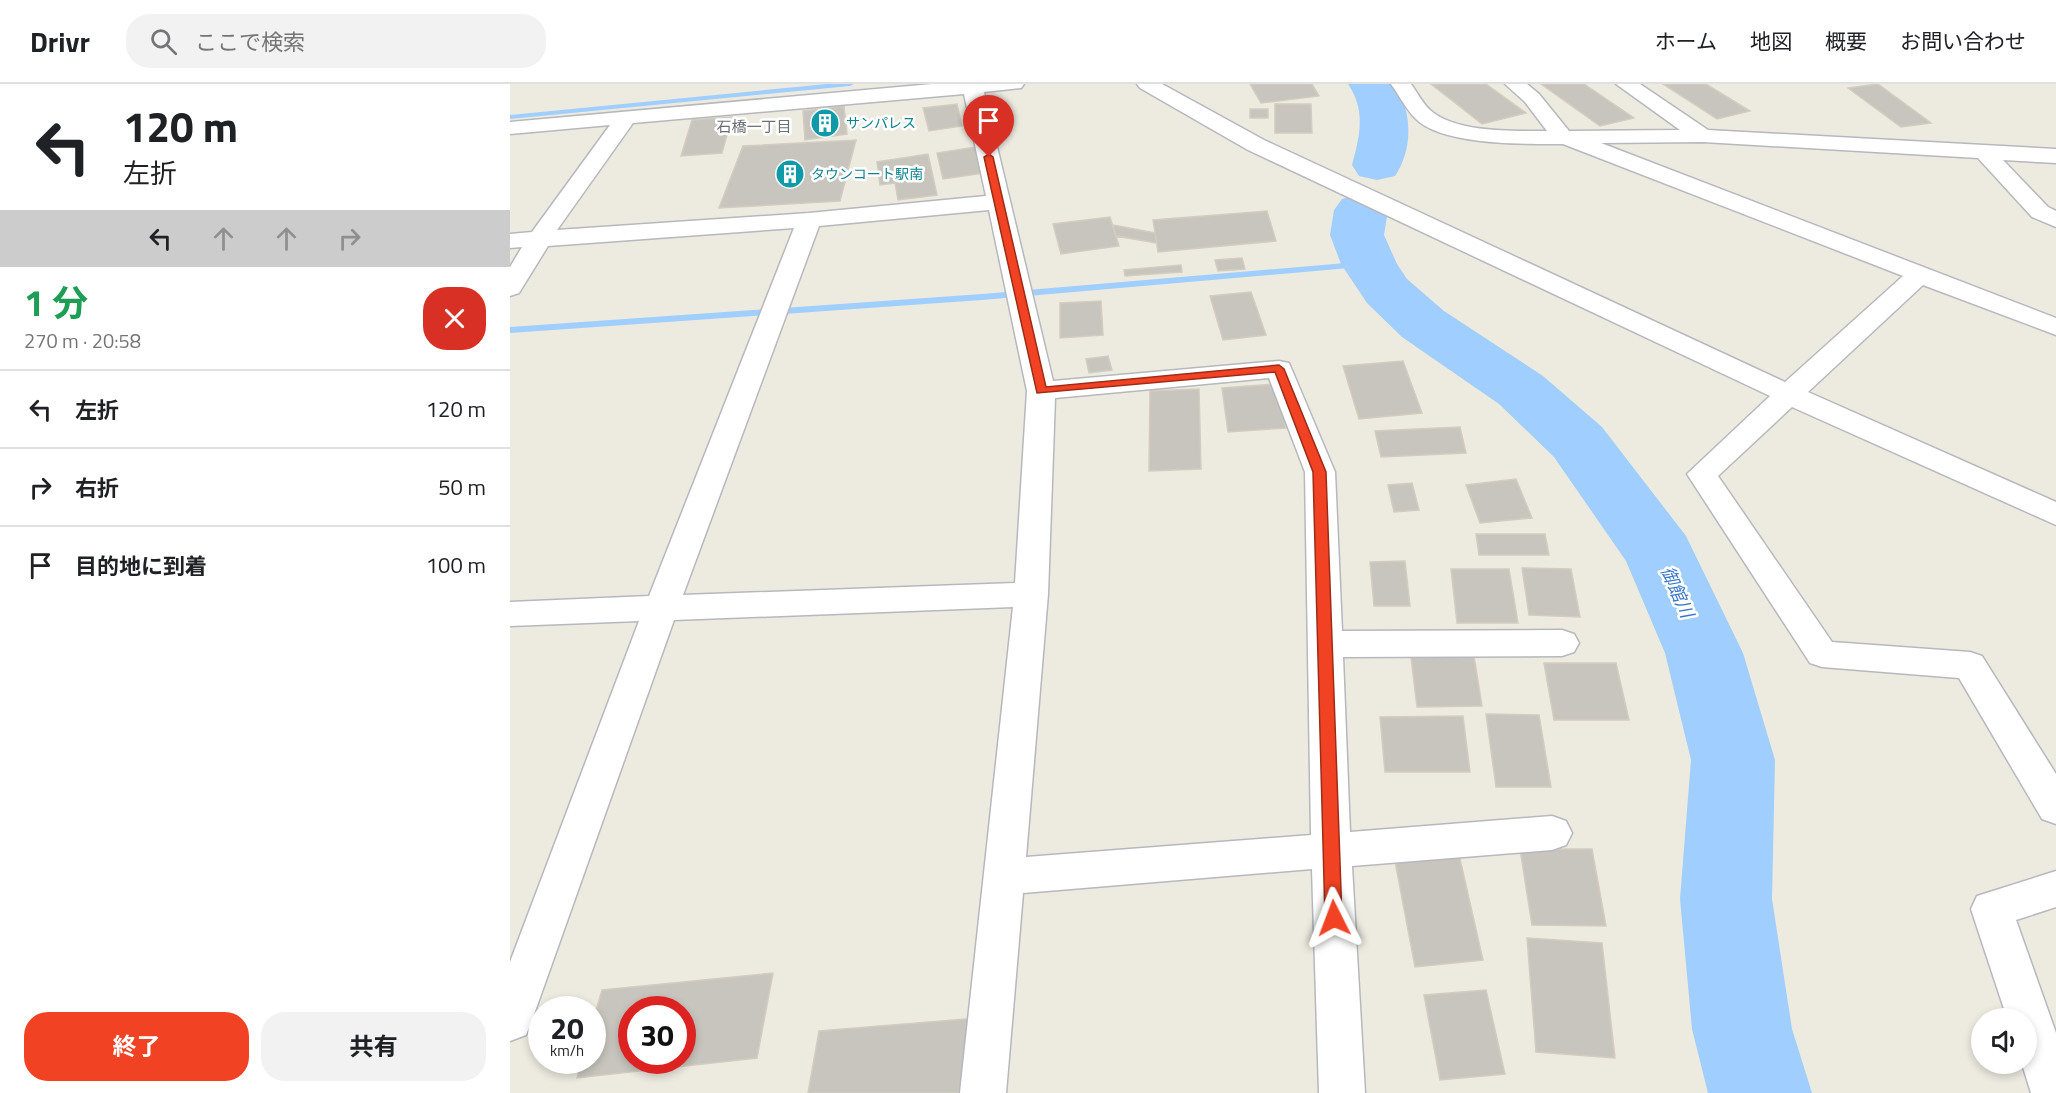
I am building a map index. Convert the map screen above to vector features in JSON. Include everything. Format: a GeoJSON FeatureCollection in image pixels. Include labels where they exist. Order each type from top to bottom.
{"type":"FeatureCollection","features":[{"type":"Feature","properties":{"kind":"street"},"geometry":{"type":"LineString","coordinates":[[510,128],[846,96],[1014,84]]}},
{"type":"Feature","properties":{"kind":"street"},"geometry":{"type":"LineString","coordinates":[[1147,84],[1256,145],[1788,394],[2056,514]]}},
{"type":"Feature","properties":{"kind":"street"},"geometry":{"type":"LineString","coordinates":[[1401,84],[1423,115],[1444,127],[1504,138],[1703,136],[1875,143],[1985,153],[2056,156]]}},
{"type":"Feature","properties":{"kind":"street"},"geometry":{"type":"LineString","coordinates":[[1515,84],[1532,98],[1562,136],[1918,276],[2056,327]]}},
{"type":"Feature","properties":{"kind":"street"},"geometry":{"type":"LineString","coordinates":[[1626,84],[1703,136]]}},
{"type":"Feature","properties":{"kind":"street"},"geometry":{"type":"LineString","coordinates":[[973,88],[1041,391],[1030,594],[983,1093]]}},
{"type":"Feature","properties":{"kind":"street"},"geometry":{"type":"LineString","coordinates":[[510,288],[540,238],[626,117]]}},
{"type":"Feature","properties":{"kind":"street"},"geometry":{"type":"LineString","coordinates":[[1985,153],[2040,212],[2056,220]]}},
{"type":"Feature","properties":{"kind":"street"},"geometry":{"type":"LineString","coordinates":[[510,241],[809,220],[1000,202]]}},
{"type":"Feature","properties":{"kind":"street"},"geometry":{"type":"LineString","coordinates":[[510,1020],[662,606],[809,220]]}},
{"type":"Feature","properties":{"kind":"street"},"geometry":{"type":"LineString","coordinates":[[1918,276],[1702,474],[1822,654],[1970,665],[2056,808]]}},
{"type":"Feature","properties":{"kind":"street"},"geometry":{"type":"LineString","coordinates":[[1041,391],[1279,369],[1320,472],[1327,644],[1331,852],[1342,1093]]}},
{"type":"Feature","properties":{"kind":"street"},"geometry":{"type":"LineString","coordinates":[[510,614],[662,606],[1030,594]]}},
{"type":"Feature","properties":{"kind":"street"},"geometry":{"type":"LineString","coordinates":[[1327,644],[1562,643]]}},
{"type":"Feature","properties":{"kind":"street"},"geometry":{"type":"LineString","coordinates":[[1003,877],[1552,833]]}},
{"type":"Feature","properties":{"kind":"street"},"geometry":{"type":"LineString","coordinates":[[2054,1093],[1992,909],[2056,889]]}},
{"type":"Feature","properties":{"kind":"building"},"geometry":{"type":"Polygon","coordinates":[[[1250,84],[1312,84],[1319,96],[1261,103],[1250,84]]]}},
{"type":"Feature","properties":{"kind":"building"},"geometry":{"type":"Polygon","coordinates":[[[1431,84],[1486,84],[1526,113],[1482,124],[1431,84]]]}},
{"type":"Feature","properties":{"kind":"building"},"geometry":{"type":"Polygon","coordinates":[[[1541,84],[1584,84],[1634,118],[1600,126],[1541,84]]]}},
{"type":"Feature","properties":{"kind":"building"},"geometry":{"type":"Polygon","coordinates":[[[1663,84],[1706,84],[1750,111],[1717,119],[1663,84]]]}},
{"type":"Feature","properties":{"kind":"building"},"geometry":{"type":"Polygon","coordinates":[[[1878,84],[1931,123],[1901,127],[1848,88],[1878,84]]]}},
{"type":"Feature","properties":{"kind":"building"},"geometry":{"type":"Polygon","coordinates":[[[957,104],[962,126],[929,131],[923,108],[957,104]]]}},
{"type":"Feature","properties":{"kind":"building"},"geometry":{"type":"Polygon","coordinates":[[[1275,104],[1311,104],[1312,133],[1275,133],[1275,104]]]}},
{"type":"Feature","properties":{"kind":"building","name":"サンパレス"},"geometry":{"type":"Polygon","coordinates":[[[844,106],[847,134],[805,140],[803,111],[844,106]]]}},
{"type":"Feature","properties":{"kind":"building"},"geometry":{"type":"Polygon","coordinates":[[[1250,109],[1268,109],[1268,118],[1250,118],[1250,109]]]}},
{"type":"Feature","properties":{"kind":"building"},"geometry":{"type":"Polygon","coordinates":[[[732,117],[722,153],[681,156],[692,120],[732,117]]]}},
{"type":"Feature","properties":{"kind":"building","name":"タウンコート駅南"},"geometry":{"type":"Polygon","coordinates":[[[856,140],[840,201],[719,208],[743,146],[856,140]]]}},
{"type":"Feature","properties":{"kind":"building"},"geometry":{"type":"Polygon","coordinates":[[[975,147],[985,173],[943,179],[937,153],[975,147]]]}},
{"type":"Feature","properties":{"kind":"building"},"geometry":{"type":"Polygon","coordinates":[[[928,154],[937,195],[898,200],[895,183],[880,185],[877,162],[928,154]]]}},
{"type":"Feature","properties":{"kind":"building"},"geometry":{"type":"Polygon","coordinates":[[[1267,211],[1276,241],[1158,252],[1153,220],[1267,211]]]}},
{"type":"Feature","properties":{"kind":"building"},"geometry":{"type":"Polygon","coordinates":[[[1110,217],[1119,246],[1061,254],[1053,224],[1110,217]]]}},
{"type":"Feature","properties":{"kind":"building"},"geometry":{"type":"Polygon","coordinates":[[[1113,225],[1155,233],[1157,243],[1116,236],[1113,225]]]}},
{"type":"Feature","properties":{"kind":"building"},"geometry":{"type":"Polygon","coordinates":[[[1242,258],[1245,269],[1218,271],[1215,260],[1242,258]]]}},
{"type":"Feature","properties":{"kind":"building"},"geometry":{"type":"Polygon","coordinates":[[[1181,265],[1182,272],[1125,276],[1124,270],[1181,265]]]}},
{"type":"Feature","properties":{"kind":"building"},"geometry":{"type":"Polygon","coordinates":[[[1251,292],[1266,335],[1223,340],[1210,296],[1251,292]]]}},
{"type":"Feature","properties":{"kind":"building"},"geometry":{"type":"Polygon","coordinates":[[[1101,301],[1103,335],[1060,338],[1060,303],[1101,301]]]}},
{"type":"Feature","properties":{"kind":"building"},"geometry":{"type":"Polygon","coordinates":[[[1108,356],[1112,370],[1089,373],[1086,359],[1108,356]]]}},
{"type":"Feature","properties":{"kind":"building"},"geometry":{"type":"Polygon","coordinates":[[[1403,361],[1422,413],[1359,419],[1343,366],[1403,361]]]}},
{"type":"Feature","properties":{"kind":"building"},"geometry":{"type":"Polygon","coordinates":[[[1277,384],[1286,428],[1228,432],[1222,388],[1277,384]]]}},
{"type":"Feature","properties":{"kind":"building"},"geometry":{"type":"Polygon","coordinates":[[[1199,389],[1201,469],[1149,471],[1150,391],[1199,389]]]}},
{"type":"Feature","properties":{"kind":"building"},"geometry":{"type":"Polygon","coordinates":[[[1460,427],[1466,453],[1381,457],[1375,431],[1460,427]]]}},
{"type":"Feature","properties":{"kind":"building"},"geometry":{"type":"Polygon","coordinates":[[[1516,479],[1532,518],[1480,523],[1466,485],[1516,479]]]}},
{"type":"Feature","properties":{"kind":"building"},"geometry":{"type":"Polygon","coordinates":[[[1412,483],[1419,510],[1394,512],[1388,485],[1412,483]]]}},
{"type":"Feature","properties":{"kind":"building"},"geometry":{"type":"Polygon","coordinates":[[[1476,534],[1545,534],[1549,555],[1479,555],[1476,534]]]}},
{"type":"Feature","properties":{"kind":"building"},"geometry":{"type":"Polygon","coordinates":[[[1405,561],[1410,606],[1374,606],[1370,562],[1405,561]]]}},
{"type":"Feature","properties":{"kind":"building"},"geometry":{"type":"Polygon","coordinates":[[[1522,568],[1571,569],[1580,617],[1529,615],[1522,568]]]}},
{"type":"Feature","properties":{"kind":"building"},"geometry":{"type":"Polygon","coordinates":[[[1451,569],[1509,569],[1518,623],[1457,623],[1451,569]]]}},
{"type":"Feature","properties":{"kind":"building"},"geometry":{"type":"Polygon","coordinates":[[[1474,656],[1482,706],[1417,707],[1411,657],[1474,656]]]}},
{"type":"Feature","properties":{"kind":"building"},"geometry":{"type":"Polygon","coordinates":[[[1544,663],[1616,663],[1629,720],[1554,720],[1544,663]]]}},
{"type":"Feature","properties":{"kind":"building"},"geometry":{"type":"Polygon","coordinates":[[[1486,714],[1539,715],[1551,787],[1496,787],[1486,714]]]}},
{"type":"Feature","properties":{"kind":"building"},"geometry":{"type":"Polygon","coordinates":[[[1463,716],[1470,772],[1385,772],[1380,717],[1463,716]]]}},
{"type":"Feature","properties":{"kind":"building"},"geometry":{"type":"Polygon","coordinates":[[[1520,849],[1592,849],[1606,926],[1532,925],[1520,849]]]}},
{"type":"Feature","properties":{"kind":"building"},"geometry":{"type":"Polygon","coordinates":[[[1458,850],[1483,960],[1415,967],[1394,856],[1458,850]]]}},
{"type":"Feature","properties":{"kind":"building"},"geometry":{"type":"Polygon","coordinates":[[[1527,938],[1602,943],[1615,1058],[1536,1052],[1527,938]]]}},
{"type":"Feature","properties":{"kind":"building"},"geometry":{"type":"Polygon","coordinates":[[[773,973],[757,1058],[696,1065],[696,996],[618,996],[618,1073],[577,1078],[578,1074],[606,1074],[606,996],[600,996],[602,990],[773,973]]]}},
{"type":"Feature","properties":{"kind":"building"},"geometry":{"type":"Polygon","coordinates":[[[1486,990],[1505,1074],[1440,1080],[1424,995],[1486,990]]]}},
{"type":"Feature","properties":{"kind":"building"},"geometry":{"type":"Polygon","coordinates":[[[990,1017],[984,1093],[808,1093],[819,1031],[990,1017]]]}},
{"type":"Feature","properties":{"kind":"waterway"},"geometry":{"type":"LineString","coordinates":[[510,117],[850,84]]}},
{"type":"Feature","properties":{"kind":"waterway","name":"御館川"},"geometry":{"type":"LineString","coordinates":[[1371,84],[1378,93],[1384,113],[1384,133],[1377,165]]}},
{"type":"Feature","properties":{"kind":"waterway","name":"御館川"},"geometry":{"type":"LineString","coordinates":[[1361,210],[1357,235],[1369,264],[1387,291],[1423,324],[1521,390],[1578,442],[1660,554],[1704,653],[1733,760],[1726,899],[1742,1029],[1760,1093]]}},
{"type":"Feature","properties":{"kind":"waterway"},"geometry":{"type":"LineString","coordinates":[[510,330],[982,297],[1369,264]]}},
{"type":"Feature","properties":{"kind":"place","name":"サンパレス"},"geometry":{"type":"Point","coordinates":[825,123]}},
{"type":"Feature","properties":{"kind":"place","name":"タウンコート駅南"},"geometry":{"type":"Point","coordinates":[790,174]}},
{"type":"Feature","properties":{"kind":"district","name":"石橋一丁目"},"geometry":{"type":"Point","coordinates":[754,127]}},
{"type":"Feature","properties":{"kind":"route"},"geometry":{"type":"LineString","coordinates":[[989,157],[1041,391],[1279,369],[1320,472],[1334,918]]}}]}
